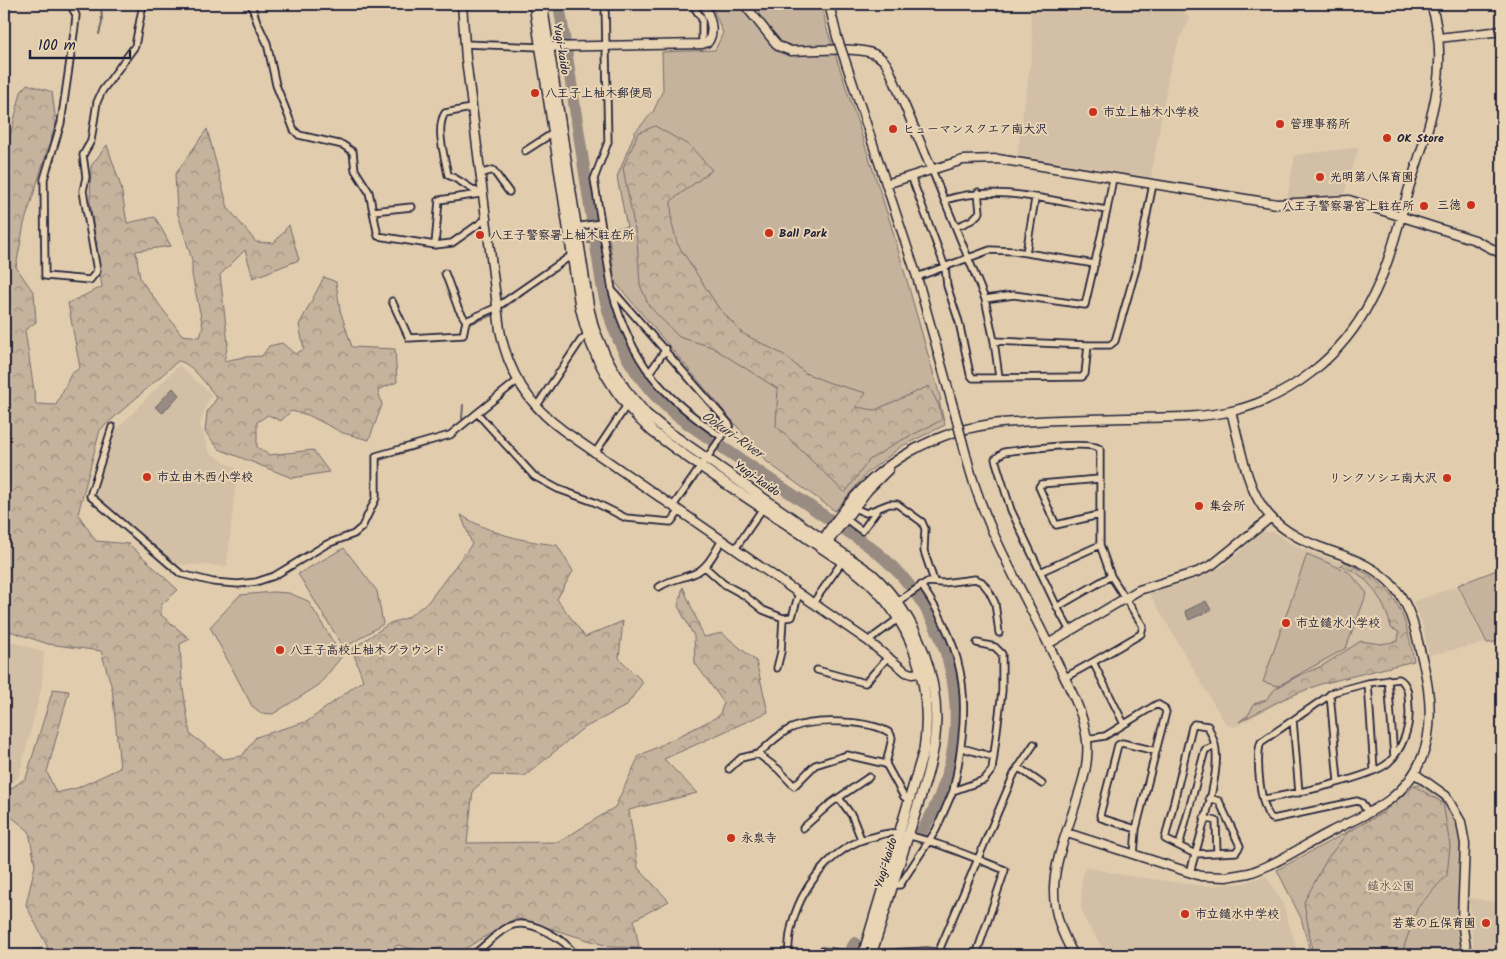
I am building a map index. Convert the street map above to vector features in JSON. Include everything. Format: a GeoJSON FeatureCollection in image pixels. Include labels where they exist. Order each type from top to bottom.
{"type":"FeatureCollection","features":[{"type":"Feature","properties":{"kind":"main road","name":"Yugi-kaido"},"geometry":{"type":"LineString","coordinates":[[534,4],[544,47],[592,324],[617,378],[646,414],[704,462],[763,508],[825,544],[842,562],[874,588],[898,619],[926,672],[926,737],[911,799],[907,836],[861,955]]}},
{"type":"Feature","properties":{"kind":"main road","name":"Yugi-kaido"},"geometry":{"type":"LineString","coordinates":[[542,4],[544,47],[554,133],[576,227],[572,255],[587,335],[602,370],[627,405],[654,432],[704,462],[872,574],[897,602],[920,642],[935,708],[934,744],[871,955]]}},
{"type":"Feature","properties":{"kind":"street"},"geometry":{"type":"LineString","coordinates":[[70,4],[76,14],[62,123],[44,179],[44,276],[90,280],[97,271],[83,191],[86,177],[84,155],[91,141],[97,102],[102,91],[135,46],[143,4]]}},
{"type":"Feature","properties":{"kind":"street"},"geometry":{"type":"LineString","coordinates":[[251,4],[256,22],[267,43],[276,85],[294,130],[299,135],[349,148],[353,152],[354,170],[369,192],[378,236],[435,245],[452,243],[486,219]]}},
{"type":"Feature","properties":{"kind":"street"},"geometry":{"type":"LineString","coordinates":[[462,4],[471,108],[497,307],[504,350],[517,381],[536,407],[556,426],[868,641],[907,672],[926,672]]}},
{"type":"Feature","properties":{"kind":"street"},"geometry":{"type":"LineString","coordinates":[[605,4],[608,142],[594,179],[612,290],[627,336],[649,373],[683,410],[721,438]]}},
{"type":"Feature","properties":{"kind":"street"},"geometry":{"type":"LineString","coordinates":[[692,4],[702,19],[702,44]]}},
{"type":"Feature","properties":{"kind":"street"},"geometry":{"type":"LineString","coordinates":[[464,44],[544,47],[702,44],[708,42],[712,33],[711,21],[704,4]]}},
{"type":"Feature","properties":{"kind":"street"},"geometry":{"type":"LineString","coordinates":[[744,4],[781,48],[791,51],[863,51],[875,54],[883,60],[890,71],[985,299],[994,341],[999,378]]}},
{"type":"Feature","properties":{"kind":"street"},"geometry":{"type":"LineString","coordinates":[[830,4],[837,37],[917,277],[966,455],[983,508],[1080,712],[1087,739],[1086,772],[1055,871],[1053,895],[1058,925],[1074,955]]}},
{"type":"Feature","properties":{"kind":"street"},"geometry":{"type":"LineString","coordinates":[[842,520],[862,488],[880,470],[940,437],[991,424],[1184,417],[1232,411],[1263,400],[1292,386],[1320,365],[1344,341],[1371,300],[1401,215],[1437,95],[1440,70],[1438,38],[1431,4]]}},
{"type":"Feature","properties":{"kind":"street"},"geometry":{"type":"LineString","coordinates":[[1438,38],[1502,31]]}},
{"type":"Feature","properties":{"kind":"street"},"geometry":{"type":"LineString","coordinates":[[471,108],[445,113],[442,134],[448,175],[461,180],[467,187],[482,194]]}},
{"type":"Feature","properties":{"kind":"street"},"geometry":{"type":"LineString","coordinates":[[525,151],[554,133]]}},
{"type":"Feature","properties":{"kind":"street"},"geometry":{"type":"LineString","coordinates":[[886,184],[964,160],[988,159],[1277,204],[1349,200],[1475,240],[1502,254]]}},
{"type":"Feature","properties":{"kind":"street"},"geometry":{"type":"LineString","coordinates":[[480,174],[492,170],[509,192]]}},
{"type":"Feature","properties":{"kind":"street"},"geometry":{"type":"LineString","coordinates":[[911,176],[945,267],[947,286],[959,322],[970,374],[974,378],[1082,377],[1085,374],[1088,345]]}},
{"type":"Feature","properties":{"kind":"street"},"geometry":{"type":"LineString","coordinates":[[985,299],[1014,296],[1085,305],[1096,264],[1113,178]]}},
{"type":"Feature","properties":{"kind":"street"},"geometry":{"type":"LineString","coordinates":[[994,341],[1110,345],[1114,341],[1136,269],[1153,184]]}},
{"type":"Feature","properties":{"kind":"street"},"geometry":{"type":"LineString","coordinates":[[945,200],[978,192],[1004,193],[1107,210]]}},
{"type":"Feature","properties":{"kind":"street"},"geometry":{"type":"LineString","coordinates":[[956,227],[972,220],[980,212],[978,192]]}},
{"type":"Feature","properties":{"kind":"street"},"geometry":{"type":"LineString","coordinates":[[435,245],[439,200],[482,194]]}},
{"type":"Feature","properties":{"kind":"street"},"geometry":{"type":"LineString","coordinates":[[1026,253],[1035,198]]}},
{"type":"Feature","properties":{"kind":"street"},"geometry":{"type":"LineString","coordinates":[[374,211],[412,207]]}},
{"type":"Feature","properties":{"kind":"street"},"geometry":{"type":"LineString","coordinates":[[576,227],[601,223]]}},
{"type":"Feature","properties":{"kind":"street"},"geometry":{"type":"LineString","coordinates":[[917,277],[990,250],[1026,253],[1096,264]]}},
{"type":"Feature","properties":{"kind":"street"},"geometry":{"type":"LineString","coordinates":[[466,321],[497,307],[572,255]]}},
{"type":"Feature","properties":{"kind":"street"},"geometry":{"type":"LineString","coordinates":[[392,302],[409,338],[463,335],[466,321],[458,308],[444,273]]}},
{"type":"Feature","properties":{"kind":"street"},"geometry":{"type":"LineString","coordinates":[[478,414],[528,470],[558,489],[594,502],[616,514],[633,519],[671,522],[676,508],[704,462],[730,425],[612,290]]}},
{"type":"Feature","properties":{"kind":"street"},"geometry":{"type":"LineString","coordinates":[[536,407],[581,340],[587,335]]}},
{"type":"Feature","properties":{"kind":"street"},"geometry":{"type":"LineString","coordinates":[[649,373],[666,350]]}},
{"type":"Feature","properties":{"kind":"street"},"geometry":{"type":"LineString","coordinates":[[112,427],[90,496],[181,574],[193,579],[238,584],[256,582],[274,576],[327,544],[354,534],[362,528],[376,498],[376,456],[450,435],[517,381]]}},
{"type":"Feature","properties":{"kind":"street"},"geometry":{"type":"LineString","coordinates":[[595,453],[627,405]]}},
{"type":"Feature","properties":{"kind":"street"},"geometry":{"type":"LineString","coordinates":[[1067,833],[1190,873],[1216,877],[1249,873],[1389,800],[1414,773],[1427,742],[1431,705],[1416,632],[1407,606],[1388,581],[1369,566],[1300,540],[1270,518],[1251,485],[1232,411]]}},
{"type":"Feature","properties":{"kind":"street"},"geometry":{"type":"LineString","coordinates":[[1064,678],[1141,634],[1143,626],[1111,576],[1100,546],[1100,449],[1097,446],[1077,444],[1013,451],[997,456],[995,459],[1003,490],[1040,572],[1070,631]]}},
{"type":"Feature","properties":{"kind":"street"},"geometry":{"type":"LineString","coordinates":[[825,544],[842,520],[897,461]]}},
{"type":"Feature","properties":{"kind":"street"},"geometry":{"type":"LineString","coordinates":[[1099,479],[1041,484],[1039,487],[1056,525],[1099,515]]}},
{"type":"Feature","properties":{"kind":"street"},"geometry":{"type":"LineString","coordinates":[[854,508],[866,513],[878,510],[889,504],[897,504],[922,522],[924,529],[924,552],[934,581]]}},
{"type":"Feature","properties":{"kind":"street"},"geometry":{"type":"LineString","coordinates":[[735,549],[763,508]]}},
{"type":"Feature","properties":{"kind":"street"},"geometry":{"type":"LineString","coordinates":[[842,520],[862,531],[878,510]]}},
{"type":"Feature","properties":{"kind":"street"},"geometry":{"type":"LineString","coordinates":[[1048,644],[1126,598],[1151,586],[1197,572],[1212,565],[1270,518]]}},
{"type":"Feature","properties":{"kind":"street"},"geometry":{"type":"LineString","coordinates":[[660,587],[671,579],[693,574],[705,567],[722,540]]}},
{"type":"Feature","properties":{"kind":"street"},"geometry":{"type":"LineString","coordinates":[[1040,572],[1100,546]]}},
{"type":"Feature","properties":{"kind":"street"},"geometry":{"type":"LineString","coordinates":[[813,603],[842,562]]}},
{"type":"Feature","properties":{"kind":"street"},"geometry":{"type":"LineString","coordinates":[[705,567],[724,584],[744,595],[758,607],[783,618],[792,617],[799,593]]}},
{"type":"Feature","properties":{"kind":"street"},"geometry":{"type":"LineString","coordinates":[[1057,607],[1111,576]]}},
{"type":"Feature","properties":{"kind":"street"},"geometry":{"type":"LineString","coordinates":[[897,602],[920,585],[934,581],[975,579],[982,582],[989,591],[994,603],[999,633]]}},
{"type":"Feature","properties":{"kind":"street"},"geometry":{"type":"LineString","coordinates":[[893,885],[900,885],[926,842],[936,830],[953,791],[962,748],[964,716],[963,677],[946,627],[920,585]]}},
{"type":"Feature","properties":{"kind":"street"},"geometry":{"type":"LineString","coordinates":[[777,668],[781,652],[783,618]]}},
{"type":"Feature","properties":{"kind":"street"},"geometry":{"type":"LineString","coordinates":[[868,641],[898,619]]}},
{"type":"Feature","properties":{"kind":"street"},"geometry":{"type":"LineString","coordinates":[[953,791],[984,780],[990,775],[994,757],[1002,691],[1002,654],[995,647],[977,643]]}},
{"type":"Feature","properties":{"kind":"street"},"geometry":{"type":"LineString","coordinates":[[817,670],[865,683],[889,656]]}},
{"type":"Feature","properties":{"kind":"street"},"geometry":{"type":"LineString","coordinates":[[1093,662],[1124,724]]}},
{"type":"Feature","properties":{"kind":"street"},"geometry":{"type":"LineString","coordinates":[[1263,800],[1299,793],[1374,770],[1384,766],[1394,757],[1408,725],[1408,690],[1404,681],[1395,678],[1368,683],[1330,694],[1259,745],[1263,800],[1266,814],[1273,819],[1357,802],[1362,803],[1367,812]]}},
{"type":"Feature","properties":{"kind":"street"},"geometry":{"type":"LineString","coordinates":[[1388,680],[1394,757]]}},
{"type":"Feature","properties":{"kind":"street"},"geometry":{"type":"LineString","coordinates":[[1368,683],[1374,770]]}},
{"type":"Feature","properties":{"kind":"street"},"geometry":{"type":"LineString","coordinates":[[1330,694],[1338,781]]}},
{"type":"Feature","properties":{"kind":"street"},"geometry":{"type":"LineString","coordinates":[[1087,739],[1105,736],[1157,704],[1161,705],[1166,712],[1136,830],[1134,855]]}},
{"type":"Feature","properties":{"kind":"street"},"geometry":{"type":"LineString","coordinates":[[1293,720],[1299,793]]}},
{"type":"Feature","properties":{"kind":"street"},"geometry":{"type":"LineString","coordinates":[[729,769],[741,758],[758,754],[791,728],[811,721],[858,724],[890,733],[892,738],[886,764],[904,797],[911,799]]}},
{"type":"Feature","properties":{"kind":"street"},"geometry":{"type":"LineString","coordinates":[[1190,873],[1195,854],[1209,798],[1216,768],[1215,746],[1208,726],[1194,724],[1164,836],[1195,854],[1236,852],[1240,846],[1219,801],[1209,798]]}},
{"type":"Feature","properties":{"kind":"street"},"geometry":{"type":"LineString","coordinates":[[1136,830],[1101,818],[1100,815],[1118,745],[1122,743],[1156,751]]}},
{"type":"Feature","properties":{"kind":"street"},"geometry":{"type":"LineString","coordinates":[[937,954],[1018,767],[1034,744]]}},
{"type":"Feature","properties":{"kind":"street"},"geometry":{"type":"LineString","coordinates":[[1179,846],[1205,750],[1215,746]]}},
{"type":"Feature","properties":{"kind":"street"},"geometry":{"type":"LineString","coordinates":[[962,748],[994,757]]}},
{"type":"Feature","properties":{"kind":"street"},"geometry":{"type":"LineString","coordinates":[[758,754],[778,769],[794,786],[816,765],[847,756],[886,764]]}},
{"type":"Feature","properties":{"kind":"street"},"geometry":{"type":"LineString","coordinates":[[1018,767],[1042,784]]}},
{"type":"Feature","properties":{"kind":"street"},"geometry":{"type":"LineString","coordinates":[[1414,773],[1446,796],[1461,822],[1465,844],[1462,921],[1467,955]]}},
{"type":"Feature","properties":{"kind":"street"},"geometry":{"type":"LineString","coordinates":[[803,828],[839,798],[869,777]]}},
{"type":"Feature","properties":{"kind":"street"},"geometry":{"type":"LineString","coordinates":[[839,798],[852,816],[861,839]]}},
{"type":"Feature","properties":{"kind":"street"},"geometry":{"type":"LineString","coordinates":[[1204,818],[1216,821],[1217,853]]}},
{"type":"Feature","properties":{"kind":"street"},"geometry":{"type":"LineString","coordinates":[[788,955],[791,927],[808,885],[839,853],[861,839],[892,833],[926,842],[1005,870],[1006,872],[976,955]]}},
{"type":"Feature","properties":{"kind":"street"},"geometry":{"type":"LineString","coordinates":[[473,955],[511,926],[521,924],[546,931],[569,946],[575,955]]}},
{"type":"Feature","properties":{"kind":"street"},"geometry":{"type":"LineString","coordinates":[[815,955],[822,951],[861,955],[951,955]]}},
{"type":"Feature","properties":{"kind":"shaded area","name":"市立上柚木小学校"},"geometry":{"type":"Polygon","coordinates":[[[1029,4],[1175,4],[1190,18],[1180,38],[1170,68],[1151,177],[1017,155],[1033,45],[1029,4]]]}},
{"type":"Feature","properties":{"kind":"shaded area","name":"光明第八保育園"},"geometry":{"type":"Polygon","coordinates":[[[1359,147],[1344,194],[1287,199],[1295,155],[1359,147]]]}},
{"type":"Feature","properties":{"kind":"shaded area"},"geometry":{"type":"Polygon","coordinates":[[[179,365],[212,395],[206,404],[200,425],[210,453],[237,469],[227,566],[173,564],[94,496],[114,432],[179,365]]]}},
{"type":"Feature","properties":{"kind":"shaded area"},"geometry":{"type":"Polygon","coordinates":[[[173,388],[179,395],[163,413],[155,407],[173,388]]]}},
{"type":"Feature","properties":{"kind":"shaded area","name":"市立鑓水小学校"},"geometry":{"type":"Polygon","coordinates":[[[1262,532],[1274,532],[1297,547],[1357,568],[1404,616],[1409,638],[1357,673],[1309,687],[1235,727],[1225,723],[1149,593],[1198,579],[1222,567],[1262,532]]]}},
{"type":"Feature","properties":{"kind":"shaded area"},"geometry":{"type":"Polygon","coordinates":[[[1457,586],[1485,643],[1429,655],[1422,622],[1413,602],[1457,586]]]}},
{"type":"Feature","properties":{"kind":"shaded area"},"geometry":{"type":"Polygon","coordinates":[[[1206,601],[1211,610],[1189,620],[1185,611],[1206,601]]]}},
{"type":"Feature","properties":{"kind":"shaded area"},"geometry":{"type":"Polygon","coordinates":[[[4,639],[44,652],[42,686],[19,776],[9,786],[4,784],[4,639]]]}},
{"type":"Feature","properties":{"kind":"shaded area","name":"市立鑓水中学校"},"geometry":{"type":"Polygon","coordinates":[[[1085,867],[1122,875],[1205,886],[1244,883],[1266,876],[1283,904],[1299,955],[1107,955],[1086,922],[1081,907],[1082,880],[1085,867]]]}},
{"type":"Feature","properties":{"kind":"shaded area","name":"若葉の丘保育園"},"geometry":{"type":"Polygon","coordinates":[[[1469,898],[1502,903],[1502,955],[1474,955],[1469,898]]]}},
{"type":"Feature","properties":{"kind":"green space"},"geometry":{"type":"Polygon","coordinates":[[[711,4],[822,4],[826,26],[891,225],[941,400],[939,401],[945,425],[902,446],[867,473],[835,511],[767,462],[615,282],[608,229],[627,227],[617,177],[635,132],[653,112],[663,90],[662,52],[715,50],[723,33],[711,4]]]}},
{"type":"Feature","properties":{"kind":"green space"},"geometry":{"type":"Polygon","coordinates":[[[27,84],[52,92],[56,123],[24,224],[16,267],[34,293],[36,322],[25,330],[36,404],[56,405],[71,374],[80,368],[68,303],[102,287],[90,201],[91,166],[107,145],[121,187],[127,223],[155,217],[171,246],[136,251],[140,279],[182,335],[200,337],[203,327],[192,275],[192,260],[177,211],[175,175],[207,129],[228,208],[256,242],[274,243],[289,225],[299,260],[253,278],[245,250],[220,275],[228,344],[224,361],[262,356],[269,346],[282,343],[295,354],[304,349],[299,325],[324,277],[336,282],[340,310],[352,347],[395,349],[397,382],[378,390],[382,405],[369,440],[343,433],[308,415],[291,411],[281,421],[268,415],[257,422],[257,447],[269,455],[313,450],[329,472],[292,478],[219,449],[205,432],[207,412],[217,398],[194,371],[183,362],[178,361],[100,430],[78,514],[96,541],[129,544],[178,590],[161,605],[161,615],[190,639],[180,644],[182,682],[190,734],[224,759],[242,756],[256,737],[308,721],[363,680],[352,649],[390,623],[407,618],[428,602],[472,544],[461,515],[472,522],[507,536],[557,545],[573,571],[557,599],[585,637],[623,621],[619,658],[643,682],[626,706],[582,729],[525,776],[491,775],[473,790],[467,843],[559,842],[615,807],[639,756],[719,716],[724,703],[695,663],[694,636],[678,606],[683,587],[704,637],[722,633],[756,661],[768,712],[664,759],[697,793],[629,810],[638,868],[669,901],[634,920],[639,948],[611,947],[516,918],[458,953],[441,948],[423,952],[398,945],[383,955],[15,955],[22,951],[48,948],[26,905],[35,865],[29,831],[4,811],[4,789],[9,790],[26,778],[53,689],[69,691],[47,772],[56,793],[77,788],[120,768],[112,688],[101,651],[48,644],[4,629],[4,161],[21,92],[27,84]]]}},
{"type":"Feature","properties":{"kind":"green space"},"geometry":{"type":"Polygon","coordinates":[[[655,126],[690,146],[712,170],[671,201],[672,224],[677,243],[718,307],[742,333],[784,355],[805,373],[830,383],[866,393],[856,407],[875,410],[929,386],[939,406],[942,420],[898,442],[869,460],[845,493],[776,426],[778,389],[712,347],[679,337],[649,306],[640,285],[637,240],[623,168],[638,133],[655,126]]]}},
{"type":"Feature","properties":{"kind":"green space","name":"八王子高校上柚木グラウンド"},"geometry":{"type":"Polygon","coordinates":[[[344,548],[377,591],[383,624],[344,648],[298,574],[344,548]]]}},
{"type":"Feature","properties":{"kind":"green space"},"geometry":{"type":"Polygon","coordinates":[[[1307,554],[1349,572],[1367,593],[1346,648],[1278,686],[1263,682],[1307,554]]]}},
{"type":"Feature","properties":{"kind":"green space"},"geometry":{"type":"Polygon","coordinates":[[[1345,562],[1376,580],[1387,589],[1395,600],[1406,626],[1414,661],[1321,684],[1283,699],[1239,722],[1249,714],[1254,704],[1266,700],[1275,689],[1298,676],[1322,666],[1361,641],[1381,644],[1398,641],[1399,632],[1391,628],[1387,614],[1376,593],[1361,576],[1340,565],[1345,562]]]}},
{"type":"Feature","properties":{"kind":"green space"},"geometry":{"type":"Polygon","coordinates":[[[1502,568],[1502,641],[1487,643],[1458,585],[1502,568]]]}},
{"type":"Feature","properties":{"kind":"green space","name":"八王子高校上柚木グラウンド"},"geometry":{"type":"Polygon","coordinates":[[[273,592],[289,593],[308,601],[342,656],[319,685],[273,714],[261,713],[252,706],[210,627],[240,595],[273,592]]]}},
{"type":"Feature","properties":{"kind":"green space","name":"鑓水公園"},"geometry":{"type":"Polygon","coordinates":[[[1424,784],[1439,796],[1454,817],[1460,834],[1462,844],[1459,911],[1464,955],[1311,955],[1301,918],[1277,870],[1382,813],[1414,786],[1424,784]]]}},
{"type":"Feature","properties":{"kind":"green space","name":"鑓水公園"},"geometry":{"type":"Polygon","coordinates":[[[1414,786],[1443,803],[1450,846],[1447,875],[1418,907],[1401,955],[1313,955],[1304,902],[1327,859],[1348,832],[1382,813],[1414,786]]]}},
{"type":"Feature","properties":{"kind":"green space"},"geometry":{"type":"Polygon","coordinates":[[[527,949],[557,955],[518,955],[527,949]]]}},
{"type":"Feature","properties":{"kind":"waterway"},"geometry":{"type":"LineString","coordinates":[[99,34],[102,22],[101,4]]}},
{"type":"Feature","properties":{"kind":"waterway","name":"Ookuri-River"},"geometry":{"type":"LineString","coordinates":[[559,4],[602,285],[612,323],[627,357],[648,387],[676,415],[880,555],[914,590],[933,622],[947,655],[954,690],[955,726],[951,762],[939,797],[922,831]]}},
{"type":"Feature","properties":{"kind":"waterway","name":"Ookuri-River"},"geometry":{"type":"LineString","coordinates":[[588,243],[595,237]]}},
{"type":"Feature","properties":{"kind":"waterway"},"geometry":{"type":"LineString","coordinates":[[502,309],[563,265]]}},
{"type":"Feature","properties":{"kind":"waterway"},"geometry":{"type":"LineString","coordinates":[[469,324],[493,315]]}},
{"type":"Feature","properties":{"kind":"waterway"},"geometry":{"type":"LineString","coordinates":[[462,419],[463,405]]}},
{"type":"Feature","properties":{"kind":"waterway"},"geometry":{"type":"LineString","coordinates":[[380,460],[449,438]]}},
{"type":"Feature","properties":{"kind":"waterway","name":"Ookuri-River"},"geometry":{"type":"LineString","coordinates":[[847,955],[855,943]]}},
{"type":"Feature","properties":{"kind":"place","name":"八王子上柚木郵便局"},"geometry":{"type":"Point","coordinates":[535,93]}},
{"type":"Feature","properties":{"kind":"place","name":"市立上柚木小学校"},"geometry":{"type":"Point","coordinates":[1093,112]}},
{"type":"Feature","properties":{"kind":"place","name":"管理事務所"},"geometry":{"type":"Point","coordinates":[1280,124]}},
{"type":"Feature","properties":{"kind":"place","name":"ヒューマンスクエア南大沢"},"geometry":{"type":"Point","coordinates":[893,129]}},
{"type":"Feature","properties":{"kind":"place","name":"OK Store"},"geometry":{"type":"Point","coordinates":[1387,138]}},
{"type":"Feature","properties":{"kind":"place","name":"光明第八保育園"},"geometry":{"type":"Point","coordinates":[1320,177]}},
{"type":"Feature","properties":{"kind":"place","name":"三徳"},"geometry":{"type":"Point","coordinates":[1471,205]}},
{"type":"Feature","properties":{"kind":"place","name":"八王子警察署宮上駐在所"},"geometry":{"type":"Point","coordinates":[1424,206]}},
{"type":"Feature","properties":{"kind":"place","name":"Ball Park"},"geometry":{"type":"Point","coordinates":[769,233]}},
{"type":"Feature","properties":{"kind":"place","name":"八王子警察署上柚木駐在所"},"geometry":{"type":"Point","coordinates":[480,235]}},
{"type":"Feature","properties":{"kind":"place","name":"市立由木西小学校"},"geometry":{"type":"Point","coordinates":[147,477]}},
{"type":"Feature","properties":{"kind":"place","name":"リンクソシエ南大沢"},"geometry":{"type":"Point","coordinates":[1447,478]}},
{"type":"Feature","properties":{"kind":"place","name":"集会所"},"geometry":{"type":"Point","coordinates":[1199,506]}},
{"type":"Feature","properties":{"kind":"place","name":"市立鑓水小学校"},"geometry":{"type":"Point","coordinates":[1286,623]}},
{"type":"Feature","properties":{"kind":"place","name":"八王子高校上柚木グラウンド"},"geometry":{"type":"Point","coordinates":[280,650]}},
{"type":"Feature","properties":{"kind":"place","name":"永泉寺"},"geometry":{"type":"Point","coordinates":[731,838]}},
{"type":"Feature","properties":{"kind":"place","name":"市立鑓水中学校"},"geometry":{"type":"Point","coordinates":[1185,914]}},
{"type":"Feature","properties":{"kind":"place","name":"若葉の丘保育園"},"geometry":{"type":"Point","coordinates":[1486,923]}}]}
